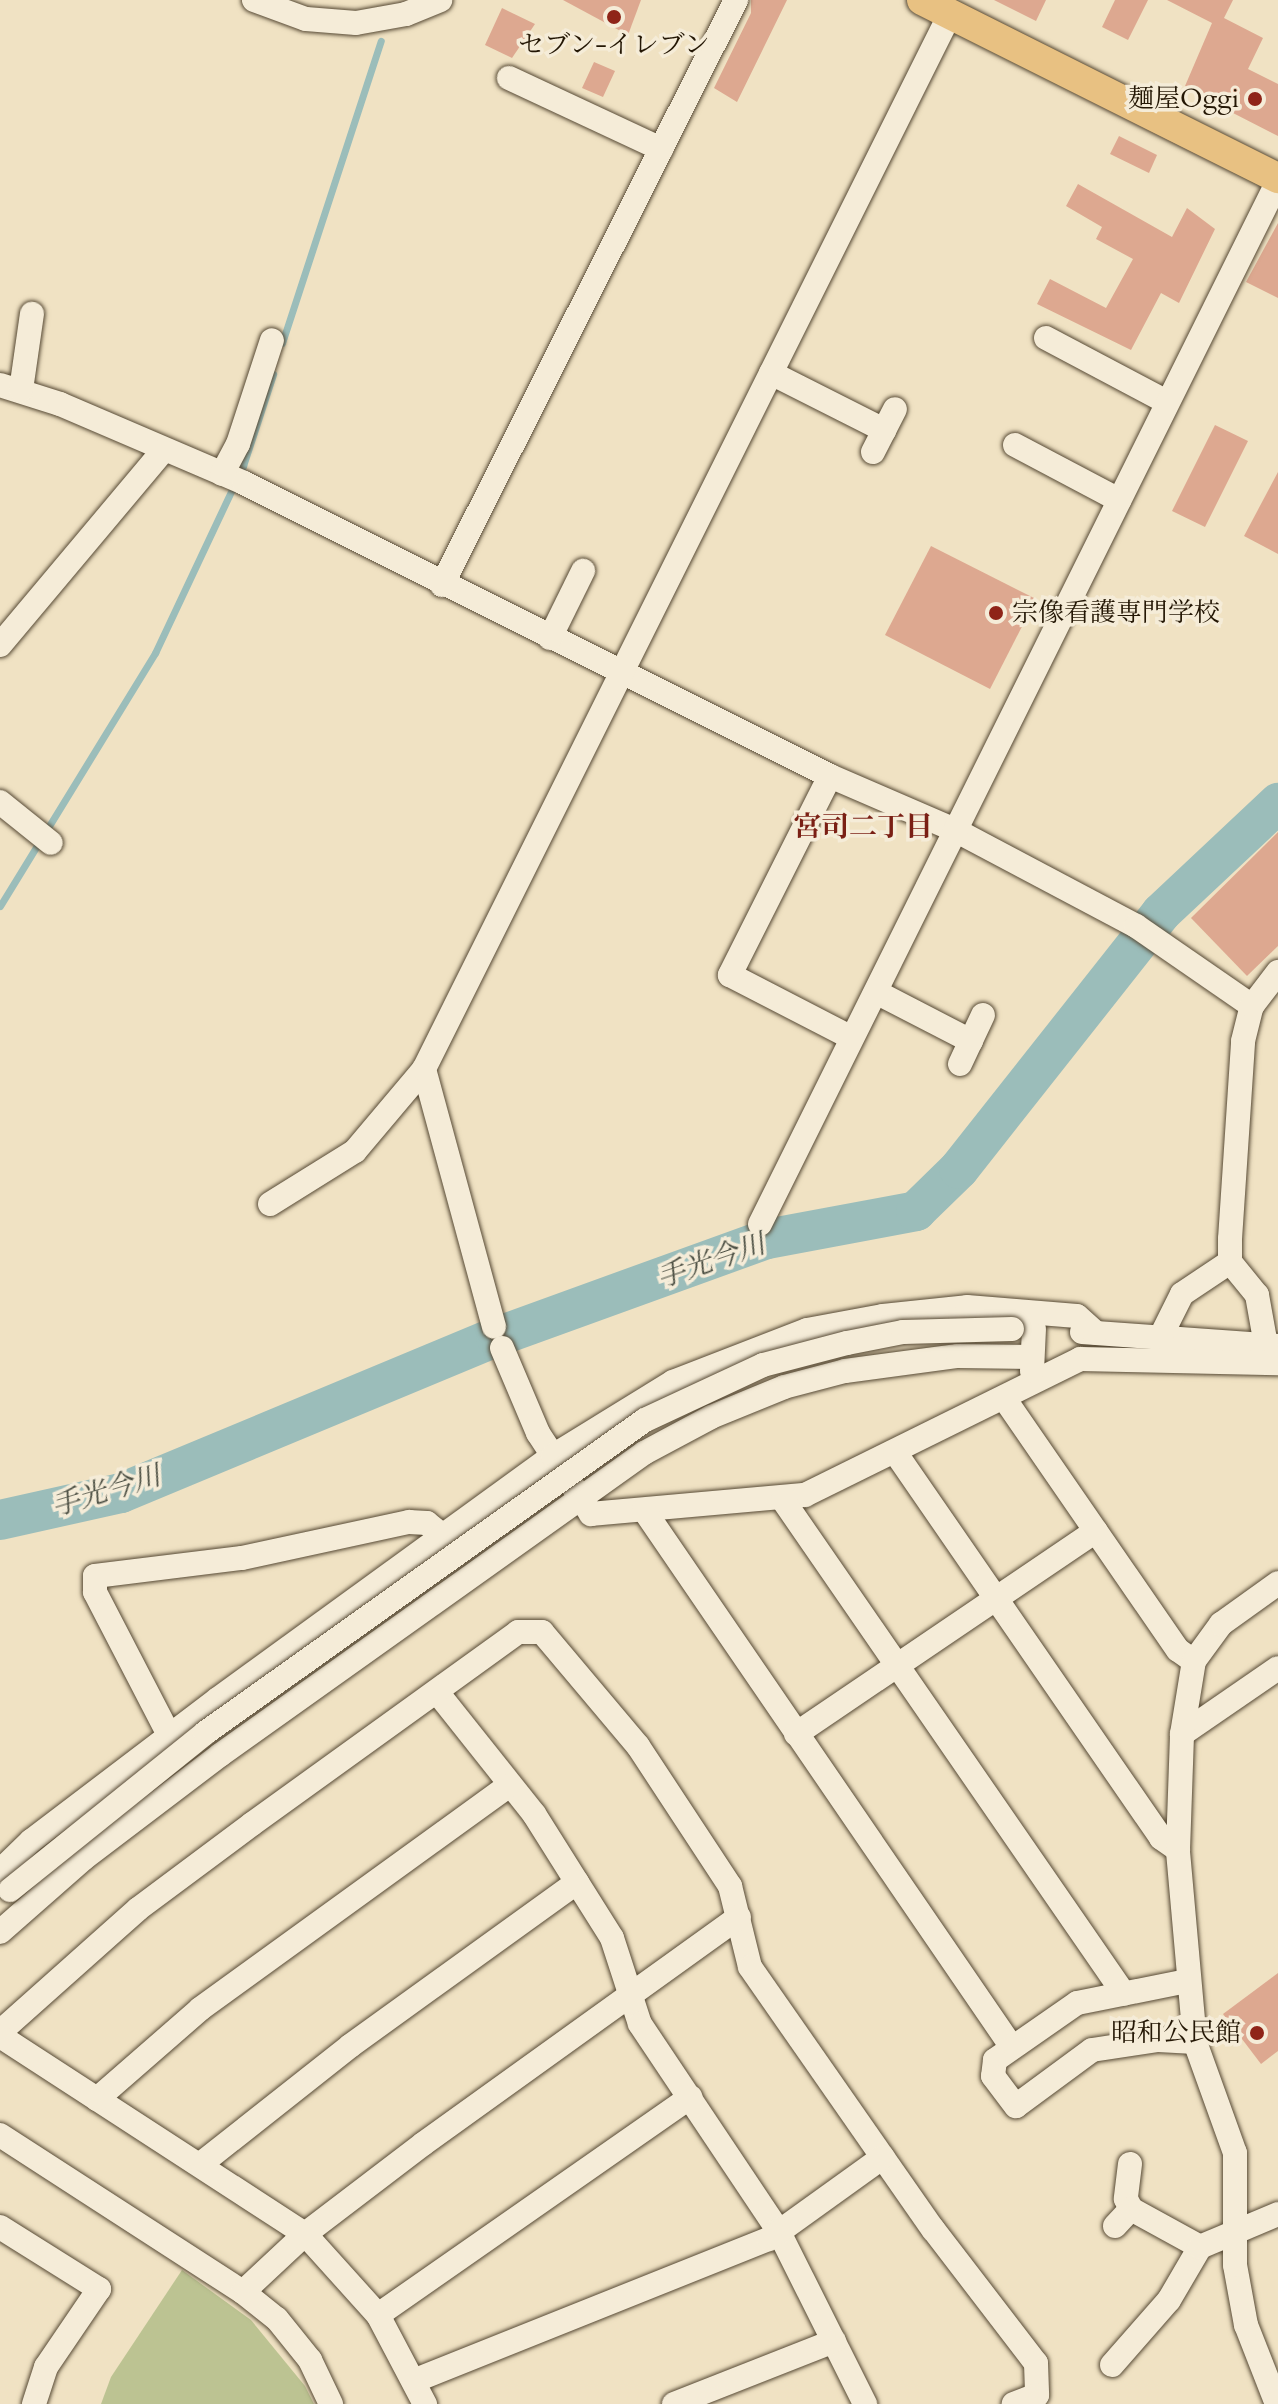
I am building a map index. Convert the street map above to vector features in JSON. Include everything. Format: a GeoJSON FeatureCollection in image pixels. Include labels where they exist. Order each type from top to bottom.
{"type":"FeatureCollection","features":[{"type":"Feature","properties":{"kind":"main road"},"geometry":{"type":"LineString","coordinates":[[922,0],[1278,180]]}},
{"type":"Feature","properties":{"kind":"street"},"geometry":{"type":"LineString","coordinates":[[254,0],[306,19],[356,23],[406,14],[440,0]]}},
{"type":"Feature","properties":{"kind":"street"},"geometry":{"type":"LineString","coordinates":[[442,585],[736,0]]}},
{"type":"Feature","properties":{"kind":"street"},"geometry":{"type":"LineString","coordinates":[[270,1204],[355,1151],[424,1069],[950,14]]}},
{"type":"Feature","properties":{"kind":"street"},"geometry":{"type":"LineString","coordinates":[[509,78],[661,149]]}},
{"type":"Feature","properties":{"kind":"street"},"geometry":{"type":"LineString","coordinates":[[760,1224],[1278,180]]}},
{"type":"Feature","properties":{"kind":"street"},"geometry":{"type":"LineString","coordinates":[[32,314],[11,388],[222,474],[830,776],[955,830],[1144,933],[1252,1006]]}},
{"type":"Feature","properties":{"kind":"street"},"geometry":{"type":"LineString","coordinates":[[1046,338],[1167,402]]}},
{"type":"Feature","properties":{"kind":"street"},"geometry":{"type":"LineString","coordinates":[[222,474],[238,444],[272,340]]}},
{"type":"Feature","properties":{"kind":"street"},"geometry":{"type":"LineString","coordinates":[[771,373],[884,430]]}},
{"type":"Feature","properties":{"kind":"street"},"geometry":{"type":"LineString","coordinates":[[1015,445],[1119,500]]}},
{"type":"Feature","properties":{"kind":"street"},"geometry":{"type":"LineString","coordinates":[[0,645],[163,451]]}},
{"type":"Feature","properties":{"kind":"street"},"geometry":{"type":"LineString","coordinates":[[550,638],[583,571]]}},
{"type":"Feature","properties":{"kind":"street"},"geometry":{"type":"LineString","coordinates":[[830,776],[730,975],[852,1038]]}},
{"type":"Feature","properties":{"kind":"street"},"geometry":{"type":"LineString","coordinates":[[0,802],[51,843]]}},
{"type":"Feature","properties":{"kind":"street"},"geometry":{"type":"LineString","coordinates":[[1230,1262],[1243,1041],[1252,1006],[1278,972]]}},
{"type":"Feature","properties":{"kind":"street"},"geometry":{"type":"LineString","coordinates":[[876,992],[971,1041]]}},
{"type":"Feature","properties":{"kind":"street"},"geometry":{"type":"LineString","coordinates":[[960,1064],[983,1015]]}},
{"type":"Feature","properties":{"kind":"street"},"geometry":{"type":"LineString","coordinates":[[424,1069],[498,1338],[553,1456],[591,1514],[783,1500],[805,1495],[1031,1386],[1080,1359],[1274,1351]]}},
{"type":"Feature","properties":{"kind":"street"},"geometry":{"type":"LineString","coordinates":[[1230,1262],[1268,1289],[1274,1351]]}},
{"type":"Feature","properties":{"kind":"street"},"geometry":{"type":"LineString","coordinates":[[1160,1338],[1182,1294],[1230,1262]]}},
{"type":"Feature","properties":{"kind":"street"},"geometry":{"type":"LineString","coordinates":[[3,1886],[31,1841],[169,1735],[553,1456],[673,1382],[807,1330],[967,1307],[1077,1316],[1096,1333]]}},
{"type":"Feature","properties":{"kind":"street"},"geometry":{"type":"LineString","coordinates":[[3,1886],[205,1733],[645,1420],[763,1365],[903,1332],[1023,1329],[1160,1338],[1274,1351]]}},
{"type":"Feature","properties":{"kind":"street"},"geometry":{"type":"LineString","coordinates":[[1023,1329],[1032,1357],[1031,1386]]}},
{"type":"Feature","properties":{"kind":"street"},"geometry":{"type":"LineString","coordinates":[[0,1932],[83,1859],[220,1755],[580,1497],[684,1431],[784,1387],[905,1361],[1032,1357]]}},
{"type":"Feature","properties":{"kind":"street"},"geometry":{"type":"LineString","coordinates":[[1004,1398],[1178,1650],[1194,1661]]}},
{"type":"Feature","properties":{"kind":"street"},"geometry":{"type":"LineString","coordinates":[[895,1452],[1161,1838],[1178,1850]]}},
{"type":"Feature","properties":{"kind":"street"},"geometry":{"type":"LineString","coordinates":[[783,1500],[1124,1994]]}},
{"type":"Feature","properties":{"kind":"street"},"geometry":{"type":"LineString","coordinates":[[644,1510],[1011,2046]]}},
{"type":"Feature","properties":{"kind":"street"},"geometry":{"type":"LineString","coordinates":[[169,1735],[95,1592],[95,1576],[242,1558],[409,1522],[427,1523],[445,1534],[476,1572]]}},
{"type":"Feature","properties":{"kind":"street"},"geometry":{"type":"LineString","coordinates":[[796,1734],[1096,1531]]}},
{"type":"Feature","properties":{"kind":"street"},"geometry":{"type":"LineString","coordinates":[[1277,2404],[1246,2325],[1235,2235],[1235,2153],[1195,2042],[1187,1981],[1178,1850],[1182,1734],[1194,1661],[1221,1624],[1278,1583]]}},
{"type":"Feature","properties":{"kind":"street"},"geometry":{"type":"LineString","coordinates":[[425,2404],[416,2380],[378,2315],[305,2234],[202,2163],[97,2099],[0,2034],[138,1909],[518,1632],[542,1632],[638,1746],[730,1886],[750,1967],[883,2157],[1036,2363],[1037,2395],[1014,2404]]}},
{"type":"Feature","properties":{"kind":"street"},"geometry":{"type":"LineString","coordinates":[[1182,1734],[1278,1668]]}},
{"type":"Feature","properties":{"kind":"street"},"geometry":{"type":"LineString","coordinates":[[437,1692],[508,1786],[534,1814],[612,1938],[627,1994],[640,2024],[778,2230],[865,2404]]}},
{"type":"Feature","properties":{"kind":"street"},"geometry":{"type":"LineString","coordinates":[[97,2099],[200,2009],[508,1786]]}},
{"type":"Feature","properties":{"kind":"street"},"geometry":{"type":"LineString","coordinates":[[202,2163],[350,2046],[577,1882]]}},
{"type":"Feature","properties":{"kind":"street"},"geometry":{"type":"LineString","coordinates":[[243,2292],[305,2234],[627,1994],[739,1917]]}},
{"type":"Feature","properties":{"kind":"street"},"geometry":{"type":"LineString","coordinates":[[1187,1981],[1077,2003],[1011,2046],[995,2060],[993,2076],[1016,2106],[1092,2050],[1158,2040],[1195,2042]]}},
{"type":"Feature","properties":{"kind":"street"},"geometry":{"type":"LineString","coordinates":[[378,2315],[690,2097]]}},
{"type":"Feature","properties":{"kind":"street"},"geometry":{"type":"LineString","coordinates":[[0,2135],[243,2292],[277,2319],[310,2360],[331,2404]]}},
{"type":"Feature","properties":{"kind":"street"},"geometry":{"type":"LineString","coordinates":[[416,2380],[769,2239],[883,2157]]}},
{"type":"Feature","properties":{"kind":"street"},"geometry":{"type":"LineString","coordinates":[[1130,2164],[1123,2218],[1200,2247],[1235,2235],[1278,2214]]}},
{"type":"Feature","properties":{"kind":"street"},"geometry":{"type":"LineString","coordinates":[[0,2227],[99,2289],[46,2367],[34,2404]]}},
{"type":"Feature","properties":{"kind":"street"},"geometry":{"type":"LineString","coordinates":[[1112,2365],[1169,2300],[1200,2247]]}},
{"type":"Feature","properties":{"kind":"street"},"geometry":{"type":"LineString","coordinates":[[674,2404],[834,2341]]}},
{"type":"Feature","properties":{"kind":"green space"},"geometry":{"type":"Polygon","coordinates":[[[182,2270],[251,2320],[305,2386],[314,2404],[101,2404],[111,2377],[182,2270]]]}},
{"type":"Feature","properties":{"kind":"building","name":"セブン-イレブン"},"geometry":{"type":"Polygon","coordinates":[[[563,0],[641,0],[628,35],[563,0]]]}},
{"type":"Feature","properties":{"kind":"building"},"geometry":{"type":"Polygon","coordinates":[[[751,0],[787,0],[737,102],[714,88],[751,13],[751,0]]]}},
{"type":"Feature","properties":{"kind":"building"},"geometry":{"type":"Polygon","coordinates":[[[994,0],[1046,0],[1036,21],[994,0]]]}},
{"type":"Feature","properties":{"kind":"building"},"geometry":{"type":"Polygon","coordinates":[[[1115,0],[1148,0],[1128,40],[1102,27],[1115,0]]]}},
{"type":"Feature","properties":{"kind":"building"},"geometry":{"type":"Polygon","coordinates":[[[1167,0],[1233,0],[1224,18],[1263,38],[1248,69],[1278,84],[1278,136],[1233,113],[1236,108],[1185,86],[1212,23],[1167,0]]]}},
{"type":"Feature","properties":{"kind":"building"},"geometry":{"type":"Polygon","coordinates":[[[502,8],[535,24],[512,58],[485,45],[502,8]]]}},
{"type":"Feature","properties":{"kind":"building"},"geometry":{"type":"Polygon","coordinates":[[[594,62],[615,71],[603,97],[582,88],[594,62]]]}},
{"type":"Feature","properties":{"kind":"building"},"geometry":{"type":"Polygon","coordinates":[[[1119,136],[1157,155],[1149,173],[1110,154],[1119,136]]]}},
{"type":"Feature","properties":{"kind":"building"},"geometry":{"type":"Polygon","coordinates":[[[1078,184],[1172,237],[1187,208],[1215,229],[1179,303],[1161,293],[1131,350],[1037,304],[1050,279],[1106,308],[1133,259],[1096,239],[1102,227],[1066,206],[1078,184]]]}},
{"type":"Feature","properties":{"kind":"building"},"geometry":{"type":"Polygon","coordinates":[[[1278,223],[1278,298],[1246,282],[1278,223]]]}},
{"type":"Feature","properties":{"kind":"building"},"geometry":{"type":"Polygon","coordinates":[[[1215,425],[1248,441],[1205,527],[1172,511],[1215,425]]]}},
{"type":"Feature","properties":{"kind":"building"},"geometry":{"type":"Polygon","coordinates":[[[1278,472],[1278,554],[1244,536],[1278,472]]]}},
{"type":"Feature","properties":{"kind":"building","name":"宗像看護専門学校"},"geometry":{"type":"Polygon","coordinates":[[[931,546],[1036,599],[990,689],[885,635],[931,546]]]}},
{"type":"Feature","properties":{"kind":"building"},"geometry":{"type":"Polygon","coordinates":[[[1278,832],[1278,946],[1247,976],[1191,918],[1278,832]]]}},
{"type":"Feature","properties":{"kind":"building","name":"昭和公民館"},"geometry":{"type":"Polygon","coordinates":[[[1278,1973],[1278,2051],[1261,2064],[1223,2014],[1278,1973]]]}},
{"type":"Feature","properties":{"kind":"waterway"},"geometry":{"type":"LineString","coordinates":[[282,343],[381,41]]}},
{"type":"Feature","properties":{"kind":"waterway"},"geometry":{"type":"LineString","coordinates":[[0,906],[155,653],[243,466],[273,374]]}},
{"type":"Feature","properties":{"kind":"waterway","name":"手光今川"},"geometry":{"type":"LineString","coordinates":[[0,1520],[121,1493],[496,1337],[767,1239],[916,1211],[959,1169],[1161,913],[1278,803]]}},
{"type":"Feature","properties":{"kind":"place","name":"セブン-イレブン"},"geometry":{"type":"Point","coordinates":[614,17]}},
{"type":"Feature","properties":{"kind":"place","name":"麺屋Oggi"},"geometry":{"type":"Point","coordinates":[1255,99]}},
{"type":"Feature","properties":{"kind":"place","name":"宗像看護専門学校"},"geometry":{"type":"Point","coordinates":[996,613]}},
{"type":"Feature","properties":{"kind":"place","name":"昭和公民館"},"geometry":{"type":"Point","coordinates":[1257,2033]}},
{"type":"Feature","properties":{"kind":"district","name":"宮司二丁目"},"geometry":{"type":"Point","coordinates":[863,827]}}]}
